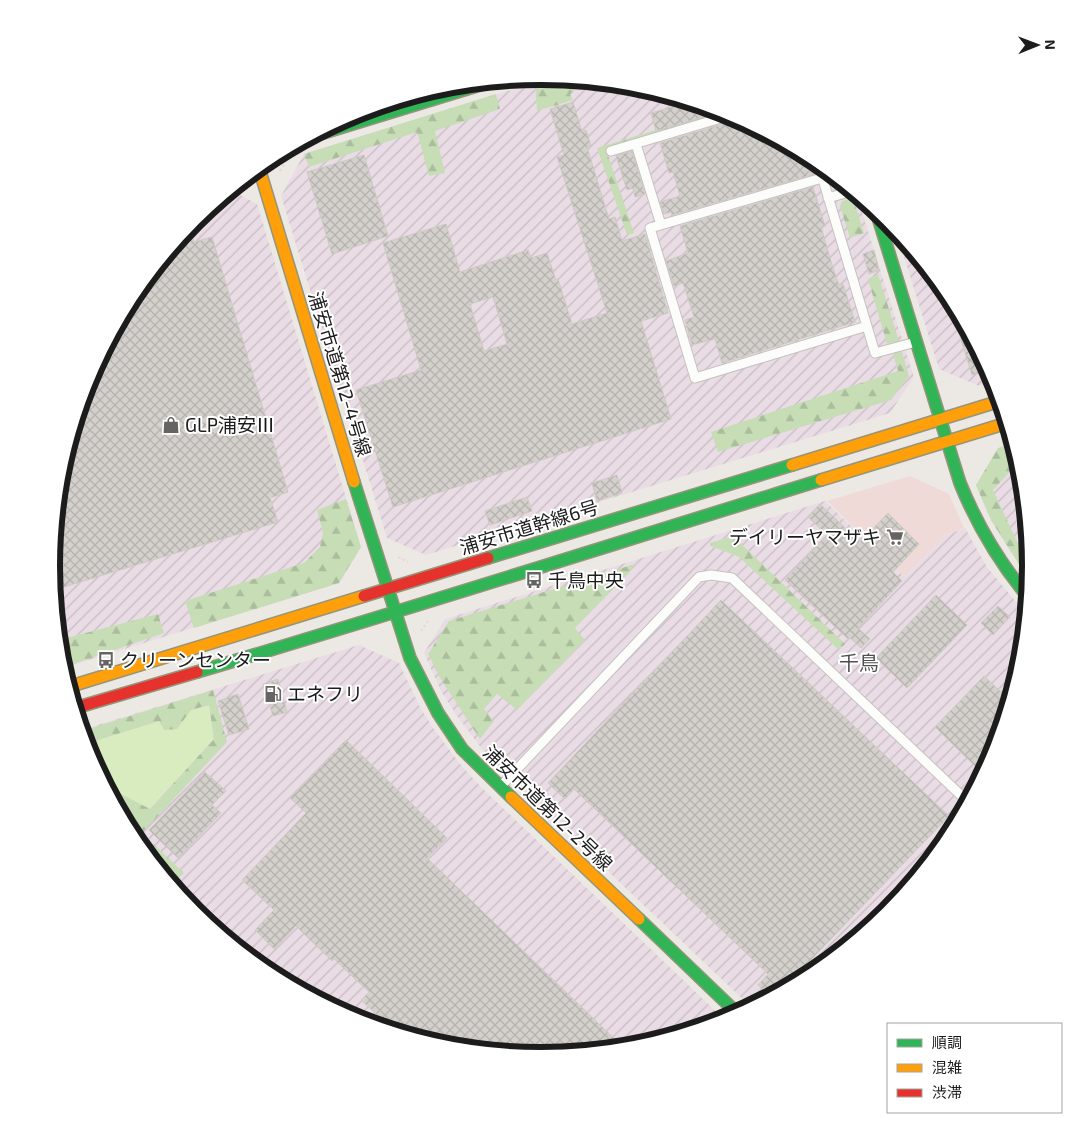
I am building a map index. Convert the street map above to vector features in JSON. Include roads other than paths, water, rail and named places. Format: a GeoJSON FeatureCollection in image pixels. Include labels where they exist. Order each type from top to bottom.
{"type":"FeatureCollection","features":[{"type":"Feature","properties":{"kind":"street"},"geometry":{"type":"LineString","coordinates":[[351,125],[453,94]]}},
{"type":"Feature","properties":{"kind":"street","name":"浦安市道第12-4号線"},"geometry":{"type":"LineString","coordinates":[[261,176],[388,590]]}},
{"type":"Feature","properties":{"kind":"street"},"geometry":{"type":"LineString","coordinates":[[880,225],[960,483],[978,527],[1001,563],[1021,589]]}},
{"type":"Feature","properties":{"kind":"street","name":"浦安市道幹線6号"},"geometry":{"type":"LineString","coordinates":[[75,685],[992,402]]}},
{"type":"Feature","properties":{"kind":"street"},"geometry":{"type":"LineString","coordinates":[[81,706],[394,612],[1000,424]]}},
{"type":"Feature","properties":{"kind":"street","name":"浦安市道第12-2号線"},"geometry":{"type":"LineString","coordinates":[[388,590],[410,658],[438,713],[462,749],[499,788],[732,1008]]}},
{"type":"Feature","properties":{"kind":"lane"},"geometry":{"type":"LineString","coordinates":[[612,152],[717,119]]}},
{"type":"Feature","properties":{"kind":"lane"},"geometry":{"type":"LineString","coordinates":[[636,144],[661,225]]}},
{"type":"Feature","properties":{"kind":"lane"},"geometry":{"type":"LineString","coordinates":[[867,326],[695,378],[650,228],[822,178],[867,326],[875,353],[916,342]]}},
{"type":"Feature","properties":{"kind":"lane"},"geometry":{"type":"LineString","coordinates":[[828,198],[844,193]]}},
{"type":"Feature","properties":{"kind":"lane"},"geometry":{"type":"LineString","coordinates":[[499,788],[699,577],[711,575],[732,578],[963,797]]}},
{"type":"Feature","properties":{"kind":"place","name":"GLP浦安Ⅲ"},"geometry":{"type":"Point","coordinates":[171,425]}},
{"type":"Feature","properties":{"kind":"place","name":"デイリーヤマザキ"},"geometry":{"type":"Point","coordinates":[895,537]}},
{"type":"Feature","properties":{"kind":"place","name":"千鳥中央"},"geometry":{"type":"Point","coordinates":[534,580]}},
{"type":"Feature","properties":{"kind":"place","name":"クリーンセンター"},"geometry":{"type":"Point","coordinates":[106,660]}},
{"type":"Feature","properties":{"kind":"place","name":"エネフリ"},"geometry":{"type":"Point","coordinates":[273,694]}},
{"type":"Feature","properties":{"kind":"district","name":"千鳥"},"geometry":{"type":"Point","coordinates":[859,663]}}]}
